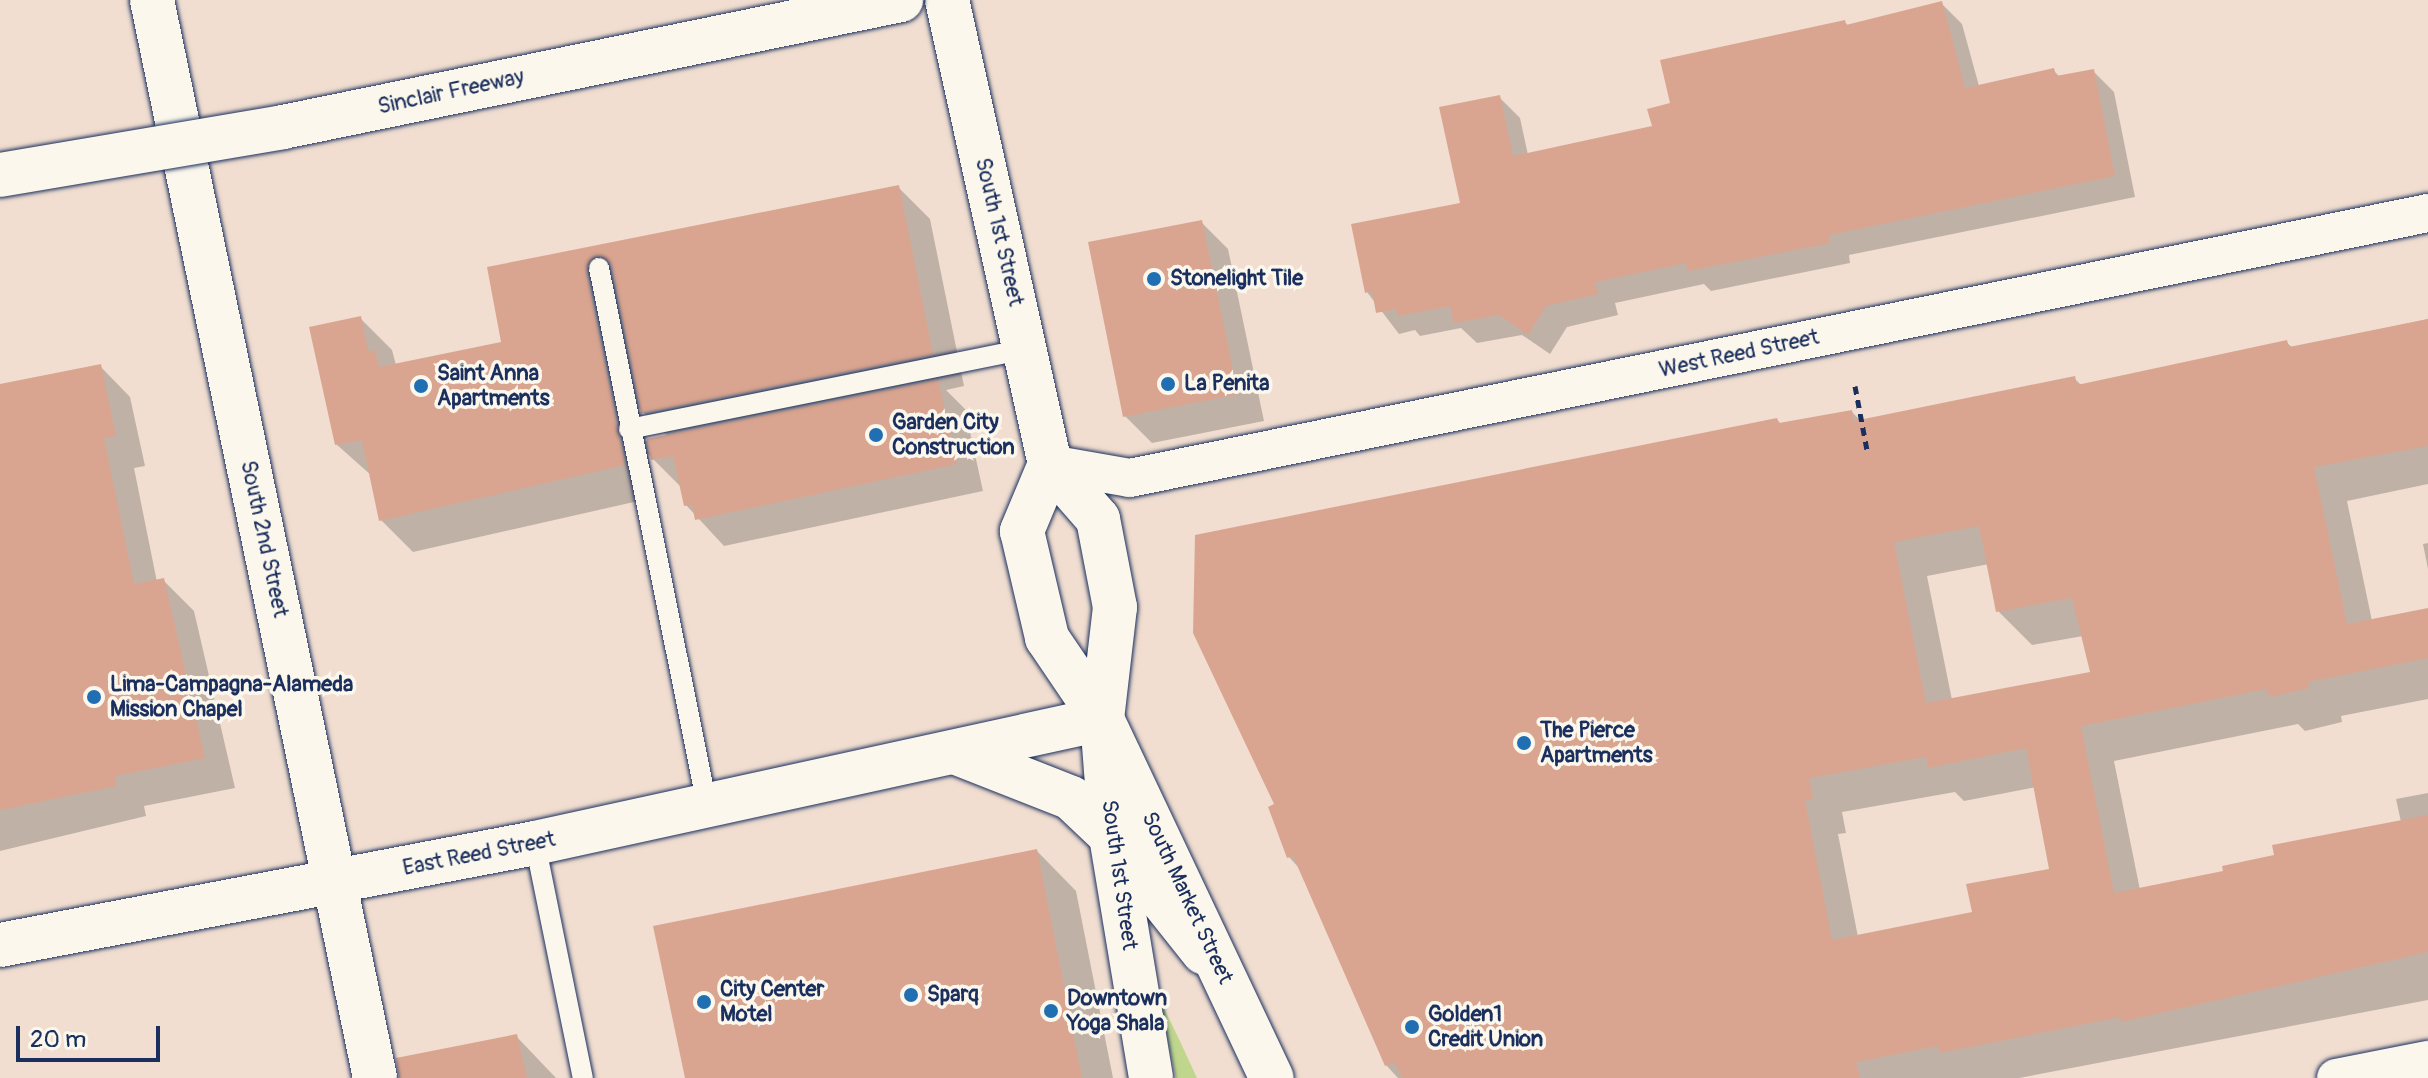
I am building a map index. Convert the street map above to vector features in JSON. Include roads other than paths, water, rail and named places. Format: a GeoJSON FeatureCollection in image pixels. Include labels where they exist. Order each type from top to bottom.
{"type":"FeatureCollection","features":[{"type":"Feature","properties":{"kind":"main road","name":"South 2nd Street"},"geometry":{"type":"LineString","coordinates":[[152,0],[375,1078]]}},
{"type":"Feature","properties":{"kind":"main road","name":"Sinclair Freeway"},"geometry":{"type":"LineString","coordinates":[[0,175],[283,127],[901,0]]}},
{"type":"Feature","properties":{"kind":"main road","name":"South 1st Street"},"geometry":{"type":"LineString","coordinates":[[947,0],[1050,464],[1098,519],[1115,607],[1102,719],[1111,836],[1151,1078]]}},
{"type":"Feature","properties":{"kind":"main road","name":"South 1st Street"},"geometry":{"type":"LineString","coordinates":[[1050,464],[1022,531],[1047,638],[1102,719]]}},
{"type":"Feature","properties":{"kind":"main road","name":"East Reed Street"},"geometry":{"type":"LineString","coordinates":[[0,945],[535,843],[1102,719]]}},
{"type":"Feature","properties":{"kind":"main road","name":"South Market Street"},"geometry":{"type":"LineString","coordinates":[[1102,719],[1272,1078]]}},
{"type":"Feature","properties":{"kind":"main road"},"geometry":{"type":"LineString","coordinates":[[955,752],[1022,775],[1071,798],[1111,836],[1227,982]]}},
{"type":"Feature","properties":{"kind":"street","name":"West Reed Street"},"geometry":{"type":"LineString","coordinates":[[1050,464],[1130,478],[2428,213]]}},
{"type":"Feature","properties":{"kind":"street"},"geometry":{"type":"LineString","coordinates":[[2336,1078],[2428,1060]]}},
{"type":"Feature","properties":{"kind":"lane"},"geometry":{"type":"LineString","coordinates":[[599,268],[707,805]]}},
{"type":"Feature","properties":{"kind":"lane"},"geometry":{"type":"LineString","coordinates":[[629,429],[1025,349]]}},
{"type":"Feature","properties":{"kind":"lane"},"geometry":{"type":"LineString","coordinates":[[535,843],[583,1078]]}},
{"type":"Feature","properties":{"kind":"place","name":"Stonelight Tile"},"geometry":{"type":"Point","coordinates":[1154,279]}},
{"type":"Feature","properties":{"kind":"place","name":"La Penita"},"geometry":{"type":"Point","coordinates":[1168,384]}},
{"type":"Feature","properties":{"kind":"place","name":"Saint Anna Apartments"},"geometry":{"type":"Point","coordinates":[421,386]}},
{"type":"Feature","properties":{"kind":"place","name":"Garden City Construction"},"geometry":{"type":"Point","coordinates":[876,435]}},
{"type":"Feature","properties":{"kind":"place","name":"Lima-Campagna-Alameda Mission Chapel"},"geometry":{"type":"Point","coordinates":[94,697]}},
{"type":"Feature","properties":{"kind":"place","name":"The Pierce Apartments"},"geometry":{"type":"Point","coordinates":[1524,743]}},
{"type":"Feature","properties":{"kind":"place","name":"Sparq"},"geometry":{"type":"Point","coordinates":[911,995]}},
{"type":"Feature","properties":{"kind":"place","name":"City Center Motel"},"geometry":{"type":"Point","coordinates":[704,1002]}},
{"type":"Feature","properties":{"kind":"place","name":"Downtown Yoga Shala"},"geometry":{"type":"Point","coordinates":[1051,1011]}},
{"type":"Feature","properties":{"kind":"place","name":"Golden1 Credit Union"},"geometry":{"type":"Point","coordinates":[1412,1027]}}]}
